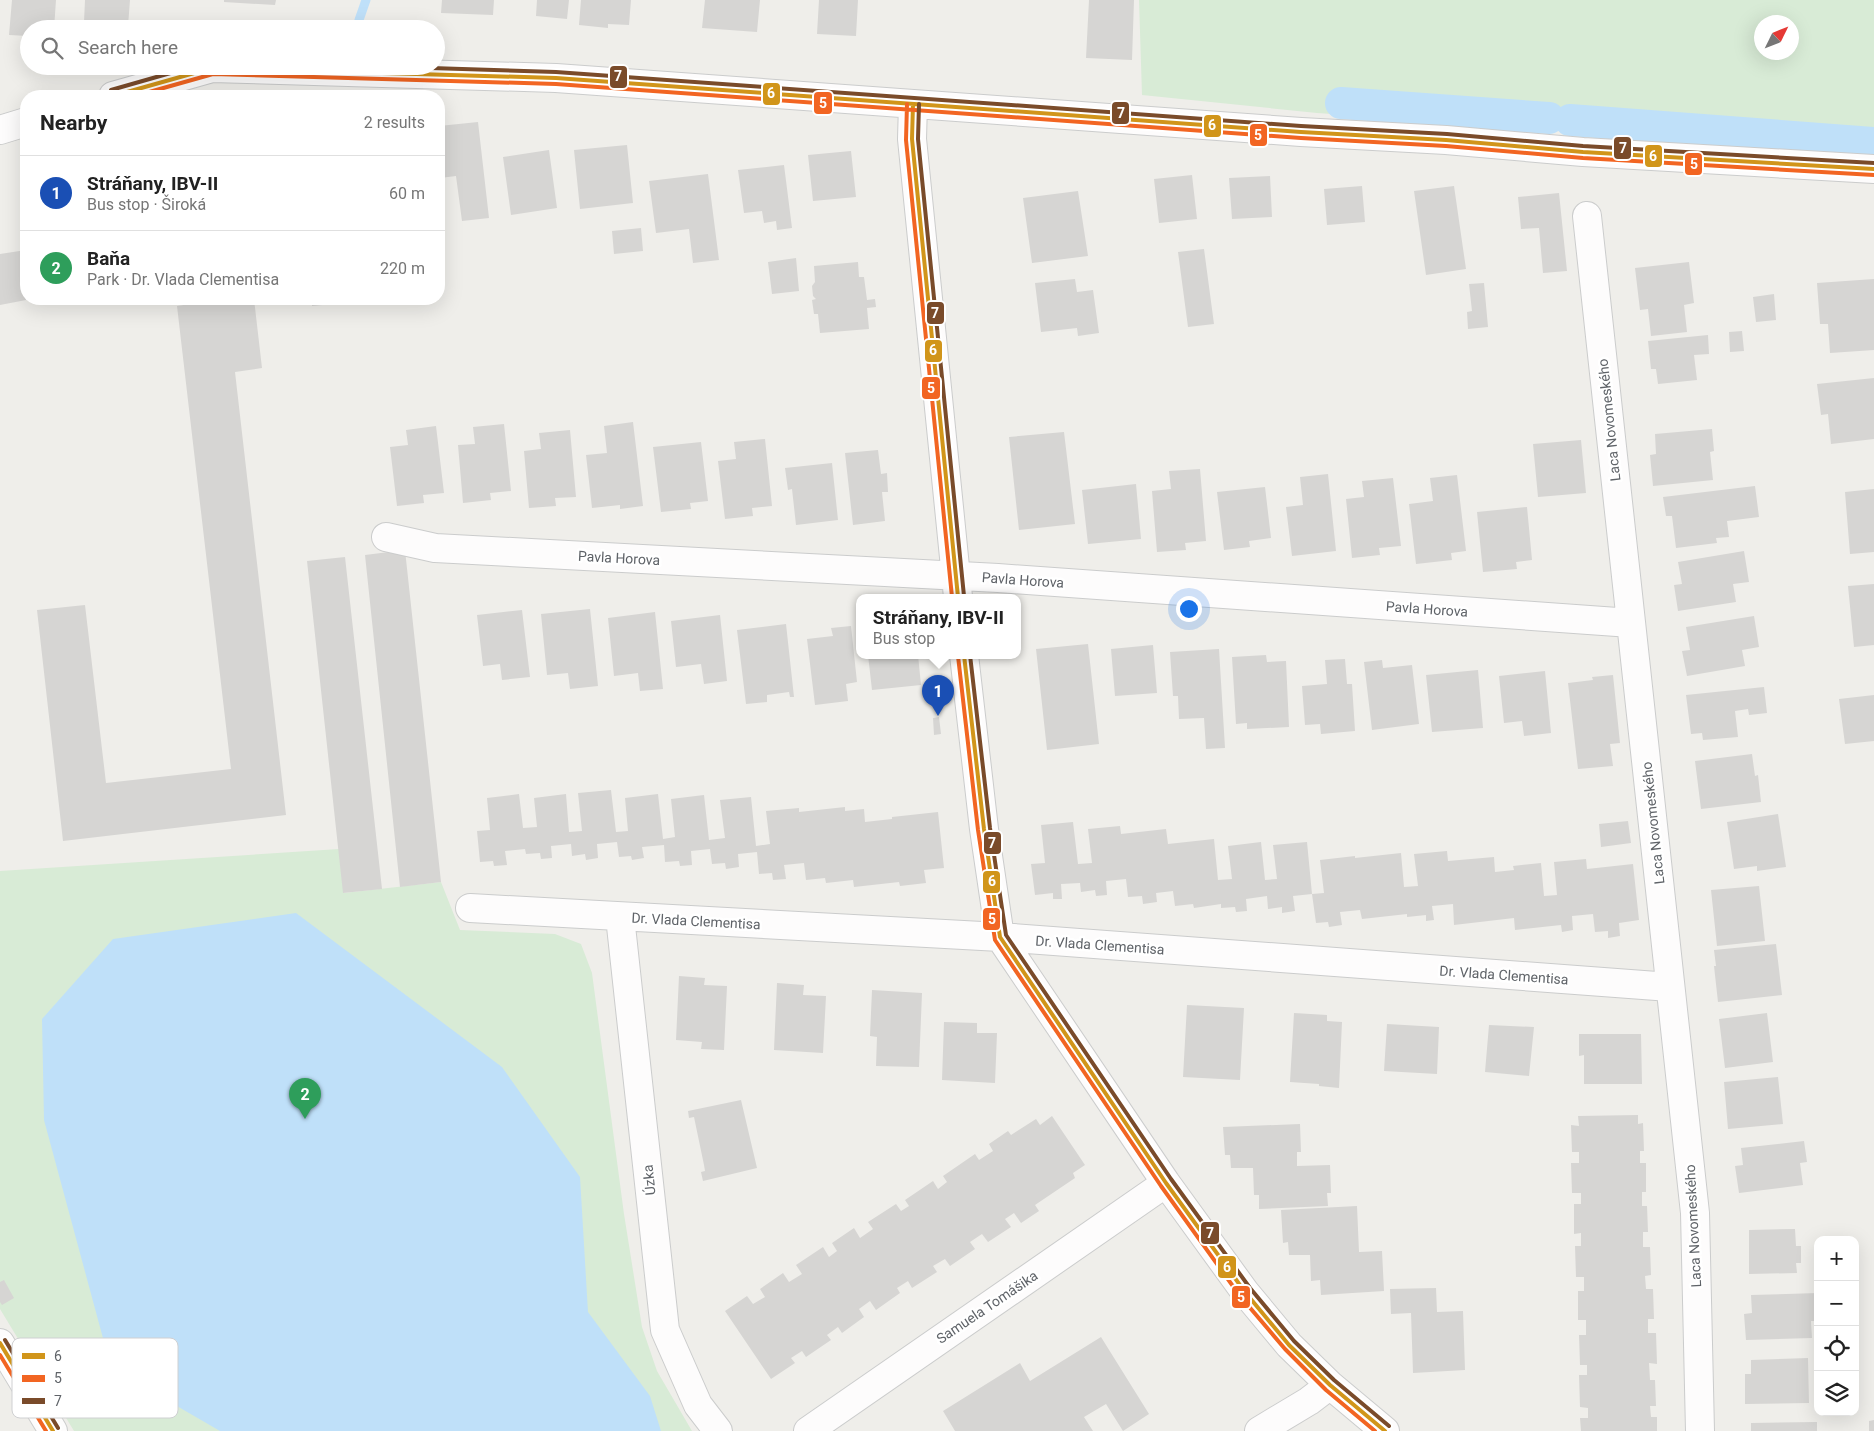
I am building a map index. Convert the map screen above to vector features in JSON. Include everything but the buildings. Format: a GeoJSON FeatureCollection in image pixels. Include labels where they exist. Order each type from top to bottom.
{"type":"FeatureCollection","features":[{"type":"Feature","properties":{"kind":"street"},"geometry":{"type":"LineString","coordinates":[[134,90],[187,75]]}},
{"type":"Feature","properties":{"kind":"street"},"geometry":{"type":"LineString","coordinates":[[445,75],[556,78],[1301,132],[1446,140],[1583,152],[1874,169]]}},
{"type":"Feature","properties":{"kind":"street"},"geometry":{"type":"LineString","coordinates":[[913,104],[912,139],[957,587]]}},
{"type":"Feature","properties":{"kind":"street"},"geometry":{"type":"LineString","coordinates":[[0,130],[20,124]]}},
{"type":"Feature","properties":{"kind":"street","name":"Laca Novomeského"},"geometry":{"type":"LineString","coordinates":[[1587,216],[1695,1213],[1700,1431]]}},
{"type":"Feature","properties":{"kind":"street","name":"Pavla Horova"},"geometry":{"type":"LineString","coordinates":[[386,537],[435,548],[957,587],[1631,623]]}},
{"type":"Feature","properties":{"kind":"street"},"geometry":{"type":"LineString","coordinates":[[964,659],[984,829],[1000,937],[1166,1183],[1245,1292],[1289,1345],[1330,1385],[1385,1431]]}},
{"type":"Feature","properties":{"kind":"street","name":"Dr. Vlada Clementisa"},"geometry":{"type":"LineString","coordinates":[[470,908],[1000,937],[1670,987]]}},
{"type":"Feature","properties":{"kind":"street","name":"Úzka"},"geometry":{"type":"LineString","coordinates":[[620,917],[666,1330],[698,1405],[718,1431]]}},
{"type":"Feature","properties":{"kind":"street","name":"Samuela Tomášika"},"geometry":{"type":"LineString","coordinates":[[808,1431],[1166,1183]]}},
{"type":"Feature","properties":{"kind":"street"},"geometry":{"type":"LineString","coordinates":[[0,1343],[12,1363]]}},
{"type":"Feature","properties":{"kind":"street"},"geometry":{"type":"LineString","coordinates":[[1259,1431],[1309,1401],[1330,1385]]}},
{"type":"Feature","properties":{"kind":"street"},"geometry":{"type":"LineString","coordinates":[[45,1418],[53,1431]]}},
{"type":"Feature","properties":{"kind":"green space"},"geometry":{"type":"Polygon","coordinates":[[[1139,0],[1874,0],[1874,151],[1317,113],[1142,95],[1139,0]]]}},
{"type":"Feature","properties":{"kind":"green space"},"geometry":{"type":"Polygon","coordinates":[[[339,849],[344,893],[441,882],[460,930],[555,934],[581,944],[592,973],[624,1214],[642,1327],[657,1371],[692,1431],[74,1431],[66,1418],[178,1418],[178,1338],[18,1338],[0,1309],[0,871],[339,849]]]}},
{"type":"Feature","properties":{"kind":"water"},"geometry":{"type":"Polygon","coordinates":[[[296,913],[502,1067],[580,1177],[588,1312],[650,1396],[661,1431],[220,1431],[178,1407],[178,1338],[103,1338],[44,1120],[42,1019],[113,939],[296,913]]]}},
{"type":"Feature","properties":{"kind":"waterway"},"geometry":{"type":"LineString","coordinates":[[359,20],[366,0]]}},
{"type":"Feature","properties":{"kind":"waterway"},"geometry":{"type":"LineString","coordinates":[[1341,103],[1549,118]]}},
{"type":"Feature","properties":{"kind":"waterway"},"geometry":{"type":"LineString","coordinates":[[1570,120],[1874,143]]}},
{"type":"Feature","properties":{"kind":"transit line","name":"7"},"geometry":{"type":"LineString","coordinates":[[445,68],[556,72],[1301,126],[1447,134],[1583,146],[1874,163]]}},
{"type":"Feature","properties":{"kind":"transit line","name":"7"},"geometry":{"type":"LineString","coordinates":[[111,90],[164,75]]}},
{"type":"Feature","properties":{"kind":"transit line","name":"6"},"geometry":{"type":"LineString","coordinates":[[134,90],[187,75]]}},
{"type":"Feature","properties":{"kind":"transit line","name":"5"},"geometry":{"type":"LineString","coordinates":[[156,90],[209,75]]}},
{"type":"Feature","properties":{"kind":"transit line","name":"5"},"geometry":{"type":"LineString","coordinates":[[247,75],[556,84],[1301,138],[1446,146],[1583,158],[1874,175]]}},
{"type":"Feature","properties":{"kind":"transit line","name":"6"},"geometry":{"type":"LineString","coordinates":[[445,75],[556,78],[1301,132],[1446,140],[1583,152],[1874,169]]}},
{"type":"Feature","properties":{"kind":"transit line","name":"5"},"geometry":{"type":"LineString","coordinates":[[907,104],[906,140],[952,594]]}},
{"type":"Feature","properties":{"kind":"transit line","name":"6"},"geometry":{"type":"LineString","coordinates":[[913,104],[912,139],[958,594]]}},
{"type":"Feature","properties":{"kind":"transit line","name":"7"},"geometry":{"type":"LineString","coordinates":[[919,104],[918,139],[964,594]]}},
{"type":"Feature","properties":{"kind":"transit line","name":"5"},"geometry":{"type":"LineString","coordinates":[[958,659],[978,830],[995,940],[1161,1186],[1240,1296],[1285,1349],[1326,1390],[1375,1431]]}},
{"type":"Feature","properties":{"kind":"transit line","name":"6"},"geometry":{"type":"LineString","coordinates":[[964,659],[984,829],[1000,937],[1166,1183],[1245,1292],[1289,1345],[1330,1385],[1385,1431]]}},
{"type":"Feature","properties":{"kind":"transit line","name":"7"},"geometry":{"type":"LineString","coordinates":[[970,659],[990,828],[1006,935],[1171,1179],[1250,1288],[1294,1341],[1334,1380],[1389,1426]]}},
{"type":"Feature","properties":{"kind":"transit line","name":"7"},"geometry":{"type":"LineString","coordinates":[[5,1340],[12,1352]]}},
{"type":"Feature","properties":{"kind":"transit line","name":"6"},"geometry":{"type":"LineString","coordinates":[[0,1343],[12,1363]]}},
{"type":"Feature","properties":{"kind":"transit line","name":"5"},"geometry":{"type":"LineString","coordinates":[[0,1355],[12,1375]]}},
{"type":"Feature","properties":{"kind":"transit line","name":"5"},"geometry":{"type":"LineString","coordinates":[[38,1418],[46,1431]]}},
{"type":"Feature","properties":{"kind":"transit line","name":"6"},"geometry":{"type":"LineString","coordinates":[[45,1418],[53,1431]]}},
{"type":"Feature","properties":{"kind":"transit line","name":"7"},"geometry":{"type":"LineString","coordinates":[[52,1418],[58,1428]]}},
{"type":"Feature","properties":{"kind":"place","name":"Stráňany, IBV-II"},"geometry":{"type":"Point","coordinates":[938,716]}},
{"type":"Feature","properties":{"kind":"place","name":"Baňa"},"geometry":{"type":"Point","coordinates":[305,1119]}}]}
